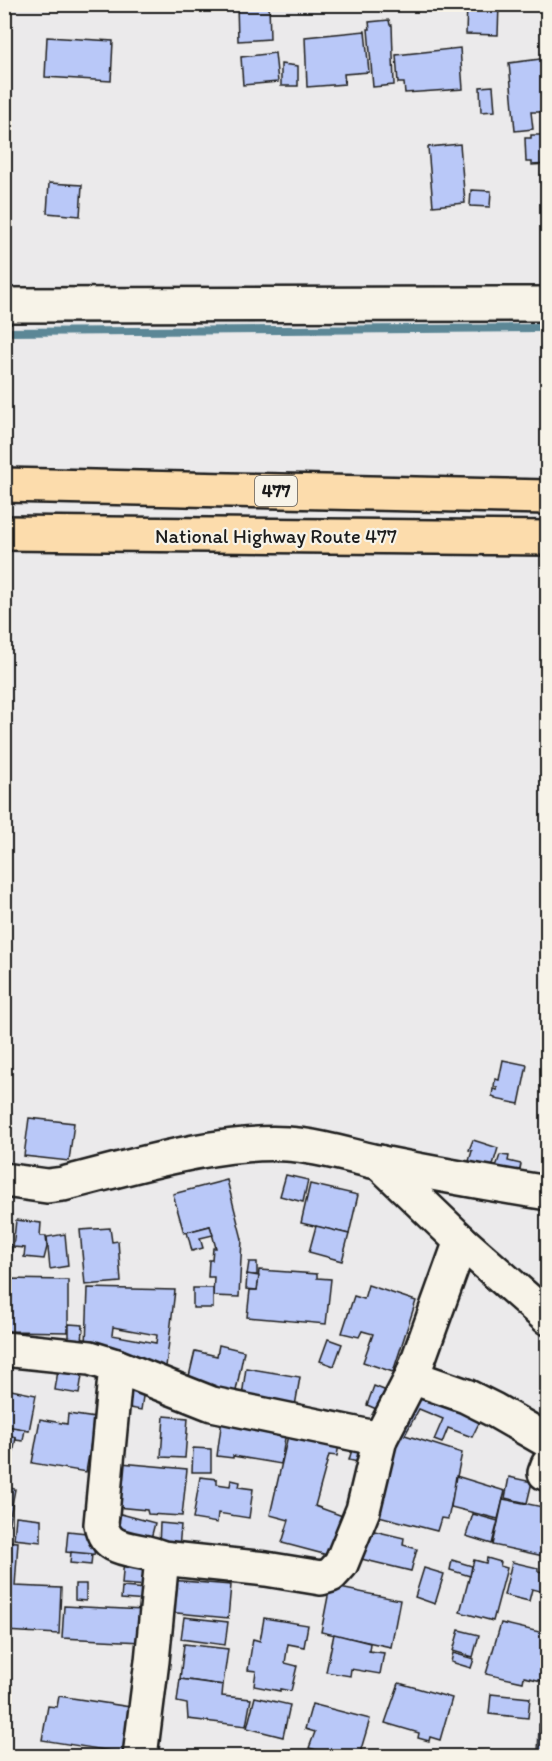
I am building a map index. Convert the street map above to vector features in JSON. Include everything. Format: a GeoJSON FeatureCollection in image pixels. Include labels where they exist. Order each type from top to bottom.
{"type":"FeatureCollection","features":[{"type":"Feature","properties":{"kind":"highway","name":"477"},"geometry":{"type":"LineString","coordinates":[[4,485],[548,496]]}},
{"type":"Feature","properties":{"kind":"highway","name":"National Highway Route 477"},"geometry":{"type":"LineString","coordinates":[[4,533],[548,538]]}},
{"type":"Feature","properties":{"kind":"street"},"geometry":{"type":"LineString","coordinates":[[4,305],[548,304]]}},
{"type":"Feature","properties":{"kind":"street"},"geometry":{"type":"LineString","coordinates":[[4,1180],[47,1186],[63,1184],[162,1159],[241,1145],[287,1144],[335,1151],[379,1162],[548,1193]]}},
{"type":"Feature","properties":{"kind":"street"},"geometry":{"type":"LineString","coordinates":[[379,1162],[548,1318]]}},
{"type":"Feature","properties":{"kind":"street"},"geometry":{"type":"LineString","coordinates":[[116,1366],[101,1524],[107,1541],[119,1547],[153,1553],[162,1558],[267,1569],[321,1578],[331,1575],[341,1564],[363,1510],[380,1439],[412,1377],[461,1240]]}},
{"type":"Feature","properties":{"kind":"street"},"geometry":{"type":"LineString","coordinates":[[4,1348],[90,1358],[212,1404],[380,1439]]}},
{"type":"Feature","properties":{"kind":"street"},"geometry":{"type":"LineString","coordinates":[[412,1377],[466,1396],[495,1410],[547,1460]]}},
{"type":"Feature","properties":{"kind":"street"},"geometry":{"type":"LineString","coordinates":[[140,1756],[162,1558]]}},
{"type":"Feature","properties":{"kind":"building"},"geometry":{"type":"Polygon","coordinates":[[[237,4],[269,4],[270,39],[238,41],[237,4]]]}},
{"type":"Feature","properties":{"kind":"building"},"geometry":{"type":"Polygon","coordinates":[[[467,4],[499,4],[498,35],[466,34],[467,4]]]}},
{"type":"Feature","properties":{"kind":"building"},"geometry":{"type":"Polygon","coordinates":[[[389,20],[392,25],[394,85],[373,87],[369,22],[389,20]]]}},
{"type":"Feature","properties":{"kind":"building"},"geometry":{"type":"Polygon","coordinates":[[[365,31],[369,72],[344,74],[345,84],[307,87],[305,37],[365,31]]]}},
{"type":"Feature","properties":{"kind":"building"},"geometry":{"type":"Polygon","coordinates":[[[47,37],[113,41],[111,81],[45,77],[47,37]]]}},
{"type":"Feature","properties":{"kind":"building"},"geometry":{"type":"Polygon","coordinates":[[[460,48],[463,89],[405,93],[404,83],[398,83],[396,55],[460,48]]]}},
{"type":"Feature","properties":{"kind":"building"},"geometry":{"type":"Polygon","coordinates":[[[275,53],[278,82],[243,85],[241,57],[275,53]]]}},
{"type":"Feature","properties":{"kind":"building"},"geometry":{"type":"Polygon","coordinates":[[[548,58],[548,112],[531,112],[533,129],[515,131],[509,63],[548,58]]]}},
{"type":"Feature","properties":{"kind":"building"},"geometry":{"type":"Polygon","coordinates":[[[281,64],[298,66],[298,86],[281,86],[281,64]]]}},
{"type":"Feature","properties":{"kind":"building"},"geometry":{"type":"Polygon","coordinates":[[[493,86],[495,111],[481,112],[480,87],[493,86]]]}},
{"type":"Feature","properties":{"kind":"building"},"geometry":{"type":"Polygon","coordinates":[[[531,135],[548,135],[548,164],[532,165],[532,162],[526,162],[525,138],[531,138],[531,135]]]}},
{"type":"Feature","properties":{"kind":"building"},"geometry":{"type":"Polygon","coordinates":[[[460,144],[465,203],[433,206],[428,147],[460,144]]]}},
{"type":"Feature","properties":{"kind":"building"},"geometry":{"type":"Polygon","coordinates":[[[49,183],[82,185],[80,216],[47,213],[49,183]]]}},
{"type":"Feature","properties":{"kind":"building"},"geometry":{"type":"Polygon","coordinates":[[[471,190],[491,191],[490,207],[470,206],[471,190]]]}},
{"type":"Feature","properties":{"kind":"building"},"geometry":{"type":"Polygon","coordinates":[[[503,1060],[527,1065],[519,1104],[495,1099],[492,1096],[493,1089],[497,1090],[497,1087],[494,1087],[495,1079],[499,1080],[503,1060]]]}},
{"type":"Feature","properties":{"kind":"building"},"geometry":{"type":"Polygon","coordinates":[[[29,1118],[74,1123],[69,1161],[24,1156],[29,1118]]]}},
{"type":"Feature","properties":{"kind":"building"},"geometry":{"type":"Polygon","coordinates":[[[473,1140],[498,1148],[492,1168],[469,1161],[472,1151],[469,1150],[473,1140]]]}},
{"type":"Feature","properties":{"kind":"building"},"geometry":{"type":"Polygon","coordinates":[[[500,1155],[509,1156],[508,1161],[521,1164],[519,1174],[495,1170],[500,1155]]]}},
{"type":"Feature","properties":{"kind":"building"},"geometry":{"type":"Polygon","coordinates":[[[286,1175],[308,1180],[303,1202],[280,1196],[286,1175]]]}},
{"type":"Feature","properties":{"kind":"building"},"geometry":{"type":"Polygon","coordinates":[[[227,1180],[242,1239],[239,1297],[213,1296],[214,1277],[208,1277],[209,1260],[212,1260],[213,1248],[216,1248],[210,1226],[184,1233],[173,1194],[227,1180]]]}},
{"type":"Feature","properties":{"kind":"building"},"geometry":{"type":"Polygon","coordinates":[[[310,1184],[358,1195],[349,1234],[301,1223],[310,1184]]]}},
{"type":"Feature","properties":{"kind":"building"},"geometry":{"type":"Polygon","coordinates":[[[16,1220],[41,1223],[40,1236],[46,1236],[47,1247],[44,1259],[24,1257],[25,1248],[13,1247],[16,1220]]]}},
{"type":"Feature","properties":{"kind":"building"},"geometry":{"type":"Polygon","coordinates":[[[210,1226],[213,1235],[200,1238],[203,1248],[192,1251],[187,1232],[210,1226]]]}},
{"type":"Feature","properties":{"kind":"building"},"geometry":{"type":"Polygon","coordinates":[[[316,1226],[349,1234],[342,1261],[309,1252],[316,1226]]]}},
{"type":"Feature","properties":{"kind":"building"},"geometry":{"type":"Polygon","coordinates":[[[110,1228],[112,1242],[118,1241],[121,1282],[85,1285],[80,1230],[110,1228]]]}},
{"type":"Feature","properties":{"kind":"building"},"geometry":{"type":"Polygon","coordinates":[[[65,1234],[68,1266],[50,1269],[47,1237],[65,1234]]]}},
{"type":"Feature","properties":{"kind":"building"},"geometry":{"type":"Polygon","coordinates":[[[5,1244],[12,1245],[11,1256],[4,1255],[5,1244]]]}},
{"type":"Feature","properties":{"kind":"building"},"geometry":{"type":"Polygon","coordinates":[[[249,1262],[257,1262],[257,1275],[247,1275],[249,1262]]]}},
{"type":"Feature","properties":{"kind":"building"},"geometry":{"type":"Polygon","coordinates":[[[259,1270],[317,1274],[317,1278],[331,1279],[326,1324],[247,1317],[250,1290],[257,1290],[259,1270]]]}},
{"type":"Feature","properties":{"kind":"building"},"geometry":{"type":"Polygon","coordinates":[[[247,1274],[259,1276],[257,1290],[246,1289],[247,1274]]]}},
{"type":"Feature","properties":{"kind":"building"},"geometry":{"type":"Polygon","coordinates":[[[4,1279],[68,1280],[68,1332],[4,1331],[4,1279]]]}},
{"type":"Feature","properties":{"kind":"building"},"geometry":{"type":"Polygon","coordinates":[[[368,1285],[416,1301],[393,1372],[363,1362],[373,1334],[362,1331],[359,1337],[342,1333],[354,1296],[364,1299],[368,1285]]]}},
{"type":"Feature","properties":{"kind":"building"},"geometry":{"type":"Polygon","coordinates":[[[88,1288],[175,1290],[165,1375],[86,1346],[88,1288]],[[113,1327],[112,1335],[156,1343],[157,1335],[113,1327]]]}},
{"type":"Feature","properties":{"kind":"building"},"geometry":{"type":"Polygon","coordinates":[[[193,1288],[213,1288],[213,1308],[193,1308],[193,1288]]]}},
{"type":"Feature","properties":{"kind":"building"},"geometry":{"type":"Polygon","coordinates":[[[69,1324],[83,1325],[82,1347],[69,1346],[69,1324]]]}},
{"type":"Feature","properties":{"kind":"building"},"geometry":{"type":"Polygon","coordinates":[[[328,1339],[342,1344],[334,1366],[320,1361],[328,1339]]]}},
{"type":"Feature","properties":{"kind":"building"},"geometry":{"type":"Polygon","coordinates":[[[219,1345],[244,1351],[235,1396],[187,1385],[195,1351],[217,1356],[219,1345]]]}},
{"type":"Feature","properties":{"kind":"building"},"geometry":{"type":"Polygon","coordinates":[[[59,1364],[83,1369],[79,1394],[55,1390],[59,1364]]]}},
{"type":"Feature","properties":{"kind":"building"},"geometry":{"type":"Polygon","coordinates":[[[246,1368],[300,1377],[294,1412],[241,1403],[246,1368]]]}},
{"type":"Feature","properties":{"kind":"building"},"geometry":{"type":"Polygon","coordinates":[[[123,1380],[145,1383],[141,1410],[118,1406],[123,1380]]]}},
{"type":"Feature","properties":{"kind":"building"},"geometry":{"type":"Polygon","coordinates":[[[374,1386],[389,1392],[381,1411],[367,1405],[374,1386]]]}},
{"type":"Feature","properties":{"kind":"building"},"geometry":{"type":"Polygon","coordinates":[[[421,1387],[484,1413],[472,1437],[448,1428],[442,1443],[434,1440],[443,1419],[419,1409],[405,1435],[462,1453],[448,1519],[441,1518],[437,1531],[371,1514],[394,1434],[421,1387]]]}},
{"type":"Feature","properties":{"kind":"building"},"geometry":{"type":"Polygon","coordinates":[[[11,1390],[36,1395],[29,1431],[4,1426],[11,1390]]]}},
{"type":"Feature","properties":{"kind":"building"},"geometry":{"type":"Polygon","coordinates":[[[68,1414],[95,1418],[86,1472],[32,1463],[40,1419],[67,1424],[68,1414]]]}},
{"type":"Feature","properties":{"kind":"building"},"geometry":{"type":"Polygon","coordinates":[[[164,1416],[188,1418],[185,1458],[161,1457],[164,1416]]]}},
{"type":"Feature","properties":{"kind":"building"},"geometry":{"type":"Polygon","coordinates":[[[222,1419],[287,1425],[281,1464],[233,1456],[233,1458],[217,1456],[222,1419]]]}},
{"type":"Feature","properties":{"kind":"building"},"geometry":{"type":"Polygon","coordinates":[[[6,1426],[25,1429],[23,1441],[5,1435],[6,1426]]]}},
{"type":"Feature","properties":{"kind":"building"},"geometry":{"type":"Polygon","coordinates":[[[289,1431],[339,1444],[337,1456],[329,1455],[315,1506],[348,1518],[335,1557],[282,1543],[289,1520],[270,1515],[289,1431]]]}},
{"type":"Feature","properties":{"kind":"building"},"geometry":{"type":"Polygon","coordinates":[[[4,1435],[16,1437],[10,1472],[4,1471],[4,1435]]]}},
{"type":"Feature","properties":{"kind":"building"},"geometry":{"type":"Polygon","coordinates":[[[355,1439],[366,1464],[349,1460],[355,1439]]]}},
{"type":"Feature","properties":{"kind":"building"},"geometry":{"type":"Polygon","coordinates":[[[193,1448],[211,1449],[211,1472],[192,1472],[193,1448]]]}},
{"type":"Feature","properties":{"kind":"building"},"geometry":{"type":"Polygon","coordinates":[[[121,1463],[187,1469],[182,1516],[148,1514],[147,1510],[116,1507],[121,1463]]]}},
{"type":"Feature","properties":{"kind":"building"},"geometry":{"type":"Polygon","coordinates":[[[456,1476],[505,1491],[498,1519],[451,1507],[456,1476]]]}},
{"type":"Feature","properties":{"kind":"building"},"geometry":{"type":"Polygon","coordinates":[[[200,1477],[217,1479],[217,1484],[230,1486],[231,1480],[240,1482],[239,1487],[253,1489],[249,1518],[218,1513],[217,1523],[193,1519],[200,1477]]]}},
{"type":"Feature","properties":{"kind":"building"},"geometry":{"type":"Polygon","coordinates":[[[509,1477],[532,1482],[527,1503],[505,1498],[509,1477]]]}},
{"type":"Feature","properties":{"kind":"building"},"geometry":{"type":"Polygon","coordinates":[[[4,1487],[15,1489],[7,1533],[4,1533],[4,1487]]]}},
{"type":"Feature","properties":{"kind":"building"},"geometry":{"type":"Polygon","coordinates":[[[503,1499],[548,1508],[548,1557],[493,1545],[503,1499]]]}},
{"type":"Feature","properties":{"kind":"building"},"geometry":{"type":"Polygon","coordinates":[[[121,1514],[155,1523],[149,1546],[114,1536],[121,1514]]]}},
{"type":"Feature","properties":{"kind":"building"},"geometry":{"type":"Polygon","coordinates":[[[473,1514],[498,1521],[492,1544],[466,1536],[473,1514]]]}},
{"type":"Feature","properties":{"kind":"building"},"geometry":{"type":"Polygon","coordinates":[[[16,1516],[41,1519],[41,1542],[14,1539],[16,1516]]]}},
{"type":"Feature","properties":{"kind":"building"},"geometry":{"type":"Polygon","coordinates":[[[160,1523],[181,1525],[179,1549],[159,1547],[160,1523]]]}},
{"type":"Feature","properties":{"kind":"building"},"geometry":{"type":"Polygon","coordinates":[[[366,1529],[404,1538],[403,1545],[417,1549],[411,1571],[353,1557],[366,1529]]]}},
{"type":"Feature","properties":{"kind":"building"},"geometry":{"type":"Polygon","coordinates":[[[68,1531],[96,1534],[94,1555],[66,1552],[68,1531]]]}},
{"type":"Feature","properties":{"kind":"building"},"geometry":{"type":"Polygon","coordinates":[[[4,1541],[18,1542],[15,1586],[61,1588],[59,1634],[4,1631],[4,1541]]]}},
{"type":"Feature","properties":{"kind":"building"},"geometry":{"type":"Polygon","coordinates":[[[71,1552],[92,1554],[91,1565],[70,1563],[71,1552]]]}},
{"type":"Feature","properties":{"kind":"building"},"geometry":{"type":"Polygon","coordinates":[[[124,1558],[149,1561],[147,1586],[122,1584],[124,1558]]]}},
{"type":"Feature","properties":{"kind":"building"},"geometry":{"type":"Polygon","coordinates":[[[487,1558],[501,1562],[500,1566],[507,1568],[493,1621],[460,1612],[474,1560],[486,1563],[487,1558]]]}},
{"type":"Feature","properties":{"kind":"building"},"geometry":{"type":"Polygon","coordinates":[[[452,1560],[472,1566],[470,1576],[450,1570],[452,1560]]]}},
{"type":"Feature","properties":{"kind":"building"},"geometry":{"type":"Polygon","coordinates":[[[512,1562],[538,1568],[538,1571],[548,1573],[548,1593],[532,1589],[529,1601],[504,1595],[512,1562]]]}},
{"type":"Feature","properties":{"kind":"building"},"geometry":{"type":"Polygon","coordinates":[[[424,1568],[444,1574],[435,1604],[415,1597],[424,1568]]]}},
{"type":"Feature","properties":{"kind":"building"},"geometry":{"type":"Polygon","coordinates":[[[170,1580],[231,1585],[228,1618],[167,1612],[170,1580]]]}},
{"type":"Feature","properties":{"kind":"building"},"geometry":{"type":"Polygon","coordinates":[[[75,1584],[86,1584],[86,1601],[75,1600],[75,1584]]]}},
{"type":"Feature","properties":{"kind":"building"},"geometry":{"type":"Polygon","coordinates":[[[330,1586],[400,1600],[391,1647],[321,1632],[330,1586]]]}},
{"type":"Feature","properties":{"kind":"building"},"geometry":{"type":"Polygon","coordinates":[[[122,1587],[147,1589],[147,1601],[121,1599],[122,1587]]]}},
{"type":"Feature","properties":{"kind":"building"},"geometry":{"type":"Polygon","coordinates":[[[64,1606],[144,1610],[142,1642],[62,1638],[64,1606]]]}},
{"type":"Feature","properties":{"kind":"building"},"geometry":{"type":"Polygon","coordinates":[[[184,1617],[228,1622],[225,1645],[181,1639],[184,1617]]]}},
{"type":"Feature","properties":{"kind":"building"},"geometry":{"type":"Polygon","coordinates":[[[264,1618],[308,1625],[304,1647],[288,1644],[285,1663],[297,1666],[291,1691],[254,1686],[256,1671],[248,1670],[253,1639],[260,1641],[264,1618]]]}},
{"type":"Feature","properties":{"kind":"building"},"geometry":{"type":"Polygon","coordinates":[[[501,1623],[548,1634],[548,1660],[542,1681],[524,1677],[523,1682],[486,1674],[501,1623]]]}},
{"type":"Feature","properties":{"kind":"building"},"geometry":{"type":"Polygon","coordinates":[[[459,1630],[479,1635],[473,1657],[453,1651],[459,1630]]]}},
{"type":"Feature","properties":{"kind":"building"},"geometry":{"type":"Polygon","coordinates":[[[334,1634],[370,1643],[369,1651],[384,1653],[380,1674],[351,1669],[350,1676],[326,1672],[334,1634]]]}},
{"type":"Feature","properties":{"kind":"building"},"geometry":{"type":"Polygon","coordinates":[[[184,1644],[228,1649],[223,1685],[180,1679],[184,1644]]]}},
{"type":"Feature","properties":{"kind":"building"},"geometry":{"type":"Polygon","coordinates":[[[453,1653],[474,1659],[471,1668],[451,1662],[453,1653]]]}},
{"type":"Feature","properties":{"kind":"building"},"geometry":{"type":"Polygon","coordinates":[[[180,1679],[223,1685],[222,1696],[251,1699],[246,1726],[188,1719],[187,1704],[177,1702],[180,1679]]]}},
{"type":"Feature","properties":{"kind":"building"},"geometry":{"type":"Polygon","coordinates":[[[399,1683],[452,1698],[440,1740],[430,1737],[429,1741],[418,1738],[419,1733],[385,1723],[399,1683]]]}},
{"type":"Feature","properties":{"kind":"building"},"geometry":{"type":"Polygon","coordinates":[[[491,1694],[530,1698],[528,1718],[489,1714],[491,1694]]]}},
{"type":"Feature","properties":{"kind":"building"},"geometry":{"type":"Polygon","coordinates":[[[59,1696],[130,1707],[123,1753],[42,1740],[48,1706],[57,1707],[59,1696]]]}},
{"type":"Feature","properties":{"kind":"building"},"geometry":{"type":"Polygon","coordinates":[[[255,1697],[290,1705],[283,1737],[247,1728],[255,1697]]]}},
{"type":"Feature","properties":{"kind":"building"},"geometry":{"type":"Polygon","coordinates":[[[312,1704],[370,1719],[359,1756],[337,1756],[309,1748],[315,1732],[305,1729],[312,1704]]]}},
{"type":"Feature","properties":{"kind":"building"},"geometry":{"type":"Polygon","coordinates":[[[539,1724],[548,1724],[548,1756],[538,1756],[539,1724]]]}},
{"type":"Feature","properties":{"kind":"building"},"geometry":{"type":"Polygon","coordinates":[[[465,1749],[516,1756],[463,1756],[465,1749]]]}},
{"type":"Feature","properties":{"kind":"building"},"geometry":{"type":"Polygon","coordinates":[[[100,1752],[127,1755],[127,1756],[100,1756],[100,1752]]]}},
{"type":"Feature","properties":{"kind":"waterway"},"geometry":{"type":"LineString","coordinates":[[4,332],[548,328]]}}]}
